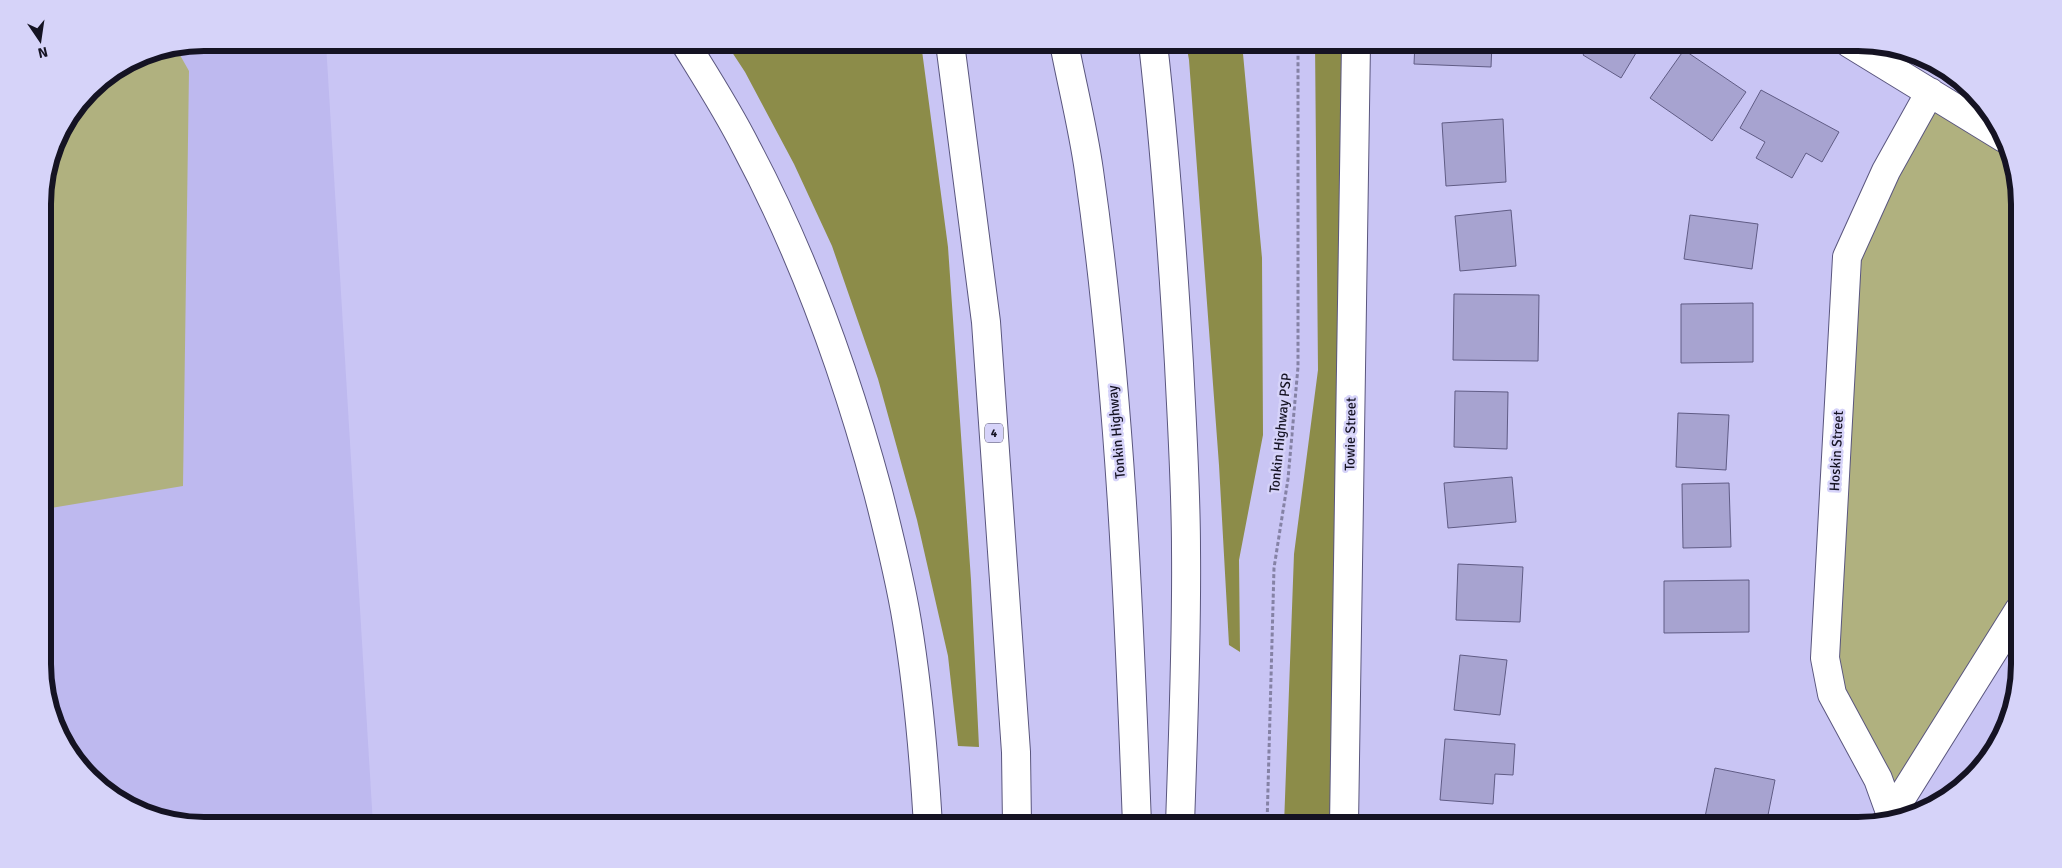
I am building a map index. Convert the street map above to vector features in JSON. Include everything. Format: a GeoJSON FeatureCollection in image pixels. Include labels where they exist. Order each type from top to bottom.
{"type":"FeatureCollection","features":[{"type":"Feature","properties":{"kind":"main road"},"geometry":{"type":"LineString","coordinates":[[690,51],[746,146],[794,248],[833,343],[863,436],[891,545],[907,622],[920,722],[927,817]]}},
{"type":"Feature","properties":{"kind":"main road","name":"4"},"geometry":{"type":"LineString","coordinates":[[951,51],[986,322],[1016,752],[1017,817]]}},
{"type":"Feature","properties":{"kind":"main road","name":"Tonkin Highway"},"geometry":{"type":"LineString","coordinates":[[1066,51],[1088,170],[1109,350],[1122,499],[1130,637],[1137,816]]}},
{"type":"Feature","properties":{"kind":"main road"},"geometry":{"type":"LineString","coordinates":[[1083,51],[1088,170]]}},
{"type":"Feature","properties":{"kind":"main road"},"geometry":{"type":"LineString","coordinates":[[1153,51],[1162,123],[1173,263],[1183,449],[1186,548],[1185,693],[1180,816]]}},
{"type":"Feature","properties":{"kind":"main road","name":"Towie Street"},"geometry":{"type":"LineString","coordinates":[[1344,816],[1356,51]]}},
{"type":"Feature","properties":{"kind":"main road"},"geometry":{"type":"LineString","coordinates":[[1865,52],[1991,130]]}},
{"type":"Feature","properties":{"kind":"main road","name":"Hoskin Street"},"geometry":{"type":"LineString","coordinates":[[1888,814],[1878,779],[1832,694],[1825,658],[1847,257],[1882,180],[1930,92]]}},
{"type":"Feature","properties":{"kind":"main road","name":"Hoskin Street"},"geometry":{"type":"LineString","coordinates":[[1892,813],[2011,623]]}},
{"type":"Feature","properties":{"kind":"path","name":"Tonkin Highway PSP"},"geometry":{"type":"LineString","coordinates":[[1268,816],[1274,568],[1288,479],[1298,367],[1298,51]]}},
{"type":"Feature","properties":{"kind":"shaded area"},"geometry":{"type":"Polygon","coordinates":[[[204,51],[326,51],[373,817],[204,817],[174,814],[155,809],[119,791],[89,765],[67,731],[59,713],[54,694],[51,664],[52,194],[56,165],[67,137],[89,103],[119,77],[155,59],[204,51]]]}},
{"type":"Feature","properties":{"kind":"shaded area"},"geometry":{"type":"Polygon","coordinates":[[[731,51],[922,51],[948,247],[971,580],[979,747],[958,746],[948,656],[917,520],[878,379],[832,246],[794,164],[745,72],[731,51]]]}},
{"type":"Feature","properties":{"kind":"shaded area"},"geometry":{"type":"Polygon","coordinates":[[[1187,51],[1243,51],[1262,258],[1263,435],[1239,560],[1240,652],[1229,645],[1219,465],[1187,51]]]}},
{"type":"Feature","properties":{"kind":"shaded area"},"geometry":{"type":"Polygon","coordinates":[[[1315,51],[1356,51],[1344,816],[1284,816],[1294,554],[1318,370],[1315,51]]]}},
{"type":"Feature","properties":{"kind":"green space"},"geometry":{"type":"Polygon","coordinates":[[[179,54],[189,71],[183,486],[51,508],[52,194],[56,165],[67,137],[77,119],[103,89],[119,77],[146,63],[165,56],[179,54]]]}},
{"type":"Feature","properties":{"kind":"green space"},"geometry":{"type":"Polygon","coordinates":[[[1930,92],[1991,130],[2006,165],[2011,204],[2011,623],[1890,813],[1825,658],[1847,257],[1930,92]]]}},
{"type":"Feature","properties":{"kind":"building"},"geometry":{"type":"Polygon","coordinates":[[[1415,51],[1492,51],[1491,67],[1414,64],[1415,51]]]}},
{"type":"Feature","properties":{"kind":"building"},"geometry":{"type":"Polygon","coordinates":[[[1585,51],[1637,51],[1621,78],[1583,55],[1585,51]]]}},
{"type":"Feature","properties":{"kind":"building"},"geometry":{"type":"Polygon","coordinates":[[[1683,51],[1746,92],[1712,141],[1650,98],[1683,51]]]}},
{"type":"Feature","properties":{"kind":"building"},"geometry":{"type":"Polygon","coordinates":[[[1761,90],[1839,132],[1822,162],[1806,153],[1792,178],[1756,158],[1765,142],[1740,128],[1761,90]]]}},
{"type":"Feature","properties":{"kind":"building"},"geometry":{"type":"Polygon","coordinates":[[[1503,119],[1506,182],[1446,186],[1442,123],[1503,119]]]}},
{"type":"Feature","properties":{"kind":"building"},"geometry":{"type":"Polygon","coordinates":[[[1511,210],[1516,266],[1460,271],[1455,216],[1511,210]]]}},
{"type":"Feature","properties":{"kind":"building"},"geometry":{"type":"Polygon","coordinates":[[[1690,215],[1758,224],[1752,269],[1684,259],[1690,215]]]}},
{"type":"Feature","properties":{"kind":"building"},"geometry":{"type":"Polygon","coordinates":[[[1454,294],[1539,295],[1538,361],[1453,360],[1454,294]]]}},
{"type":"Feature","properties":{"kind":"building"},"geometry":{"type":"Polygon","coordinates":[[[1753,303],[1753,362],[1681,363],[1681,304],[1753,303]]]}},
{"type":"Feature","properties":{"kind":"building"},"geometry":{"type":"Polygon","coordinates":[[[1455,391],[1508,392],[1507,449],[1454,447],[1455,391]]]}},
{"type":"Feature","properties":{"kind":"building"},"geometry":{"type":"Polygon","coordinates":[[[1678,413],[1729,415],[1726,470],[1676,467],[1678,413]]]}},
{"type":"Feature","properties":{"kind":"building"},"geometry":{"type":"Polygon","coordinates":[[[1512,477],[1516,522],[1448,528],[1444,483],[1512,477]]]}},
{"type":"Feature","properties":{"kind":"building"},"geometry":{"type":"Polygon","coordinates":[[[1729,483],[1731,547],[1683,548],[1682,484],[1729,483]]]}},
{"type":"Feature","properties":{"kind":"building"},"geometry":{"type":"Polygon","coordinates":[[[1458,564],[1523,567],[1520,622],[1456,620],[1458,564]]]}},
{"type":"Feature","properties":{"kind":"building"},"geometry":{"type":"Polygon","coordinates":[[[1749,580],[1749,632],[1664,633],[1664,581],[1749,580]]]}},
{"type":"Feature","properties":{"kind":"building"},"geometry":{"type":"Polygon","coordinates":[[[1460,655],[1507,660],[1500,715],[1454,710],[1460,655]]]}},
{"type":"Feature","properties":{"kind":"building"},"geometry":{"type":"Polygon","coordinates":[[[1445,739],[1515,744],[1513,775],[1495,774],[1493,804],[1440,800],[1445,739]]]}},
{"type":"Feature","properties":{"kind":"building"},"geometry":{"type":"Polygon","coordinates":[[[1715,768],[1775,780],[1768,816],[1705,816],[1715,768]]]}}]}
